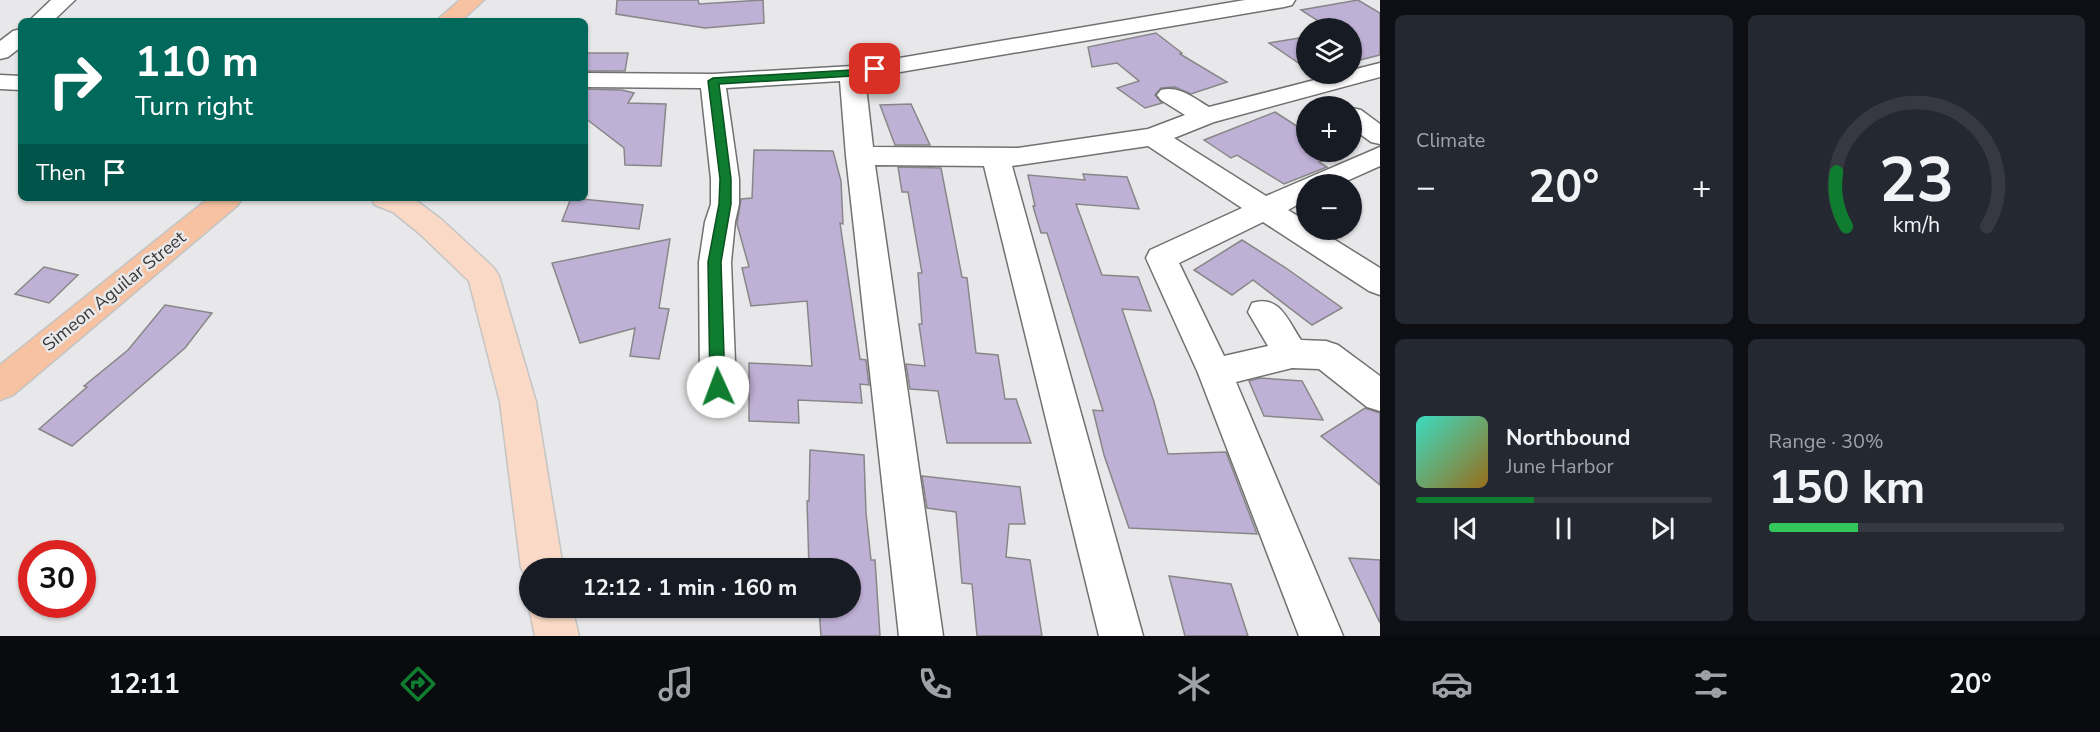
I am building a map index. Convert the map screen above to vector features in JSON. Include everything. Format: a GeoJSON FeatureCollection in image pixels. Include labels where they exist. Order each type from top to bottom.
{"type":"FeatureCollection","features":[{"type":"Feature","properties":{"kind":"highway"},"geometry":{"type":"LineString","coordinates":[[451,18],[473,0]]}},
{"type":"Feature","properties":{"kind":"highway","name":"Simeon Aguilar Street"},"geometry":{"type":"LineString","coordinates":[[0,385],[224,201]]}},
{"type":"Feature","properties":{"kind":"main road"},"geometry":{"type":"LineString","coordinates":[[392,201],[403,206],[431,227],[483,276],[519,402],[541,558]]}},
{"type":"Feature","properties":{"kind":"main road"},"geometry":{"type":"LineString","coordinates":[[553,618],[557,636]]}},
{"type":"Feature","properties":{"kind":"street"},"geometry":{"type":"LineString","coordinates":[[43,18],[64,0]]}},
{"type":"Feature","properties":{"kind":"street"},"geometry":{"type":"LineString","coordinates":[[588,80],[713,81],[852,73],[1247,2],[1284,0]]}},
{"type":"Feature","properties":{"kind":"street"},"geometry":{"type":"LineString","coordinates":[[0,52],[18,38]]}},
{"type":"Feature","properties":{"kind":"street"},"geometry":{"type":"LineString","coordinates":[[860,156],[1018,157],[1153,137],[1205,116],[1380,70]]}},
{"type":"Feature","properties":{"kind":"street"},"geometry":{"type":"LineString","coordinates":[[852,73],[860,156],[921,636]]}},
{"type":"Feature","properties":{"kind":"street"},"geometry":{"type":"LineString","coordinates":[[713,81],[725,179],[725,204],[715,262],[718,387]]}},
{"type":"Feature","properties":{"kind":"street"},"geometry":{"type":"LineString","coordinates":[[0,82],[18,83]]}},
{"type":"Feature","properties":{"kind":"street"},"geometry":{"type":"LineString","coordinates":[[1313,89],[1323,96]]}},
{"type":"Feature","properties":{"kind":"street"},"geometry":{"type":"LineString","coordinates":[[1170,95],[1205,116]]}},
{"type":"Feature","properties":{"kind":"street"},"geometry":{"type":"LineString","coordinates":[[1362,123],[1380,136]]}},
{"type":"Feature","properties":{"kind":"street"},"geometry":{"type":"LineString","coordinates":[[1153,137],[1380,283]]}},
{"type":"Feature","properties":{"kind":"street"},"geometry":{"type":"LineString","coordinates":[[1339,174],[1380,156]]}},
{"type":"Feature","properties":{"kind":"street"},"geometry":{"type":"LineString","coordinates":[[996,158],[1120,636]]}},
{"type":"Feature","properties":{"kind":"street"},"geometry":{"type":"LineString","coordinates":[[1296,193],[1161,258],[1215,373],[1321,636]]}},
{"type":"Feature","properties":{"kind":"street"},"geometry":{"type":"LineString","coordinates":[[1264,312],[1292,354]]}},
{"type":"Feature","properties":{"kind":"street"},"geometry":{"type":"LineString","coordinates":[[1215,373],[1292,354],[1326,355],[1380,396]]}},
{"type":"Feature","properties":{"kind":"building"},"geometry":{"type":"Polygon","coordinates":[[[617,0],[698,0],[699,4],[763,0],[764,23],[705,28],[616,14],[617,0]]]}},
{"type":"Feature","properties":{"kind":"building"},"geometry":{"type":"Polygon","coordinates":[[[1358,0],[1380,13],[1380,55],[1362,60],[1362,18],[1313,18],[1301,10],[1358,0]]]}},
{"type":"Feature","properties":{"kind":"building"},"geometry":{"type":"Polygon","coordinates":[[[1156,33],[1182,53],[1180,54],[1227,82],[1191,94],[1175,87],[1161,88],[1155,95],[1162,103],[1145,108],[1117,88],[1139,81],[1117,63],[1092,67],[1088,47],[1156,33]]]}},
{"type":"Feature","properties":{"kind":"building"},"geometry":{"type":"Polygon","coordinates":[[[1296,39],[1296,61],[1269,43],[1296,39]]]}},
{"type":"Feature","properties":{"kind":"building"},"geometry":{"type":"Polygon","coordinates":[[[588,53],[628,53],[625,71],[588,71],[588,53]]]}},
{"type":"Feature","properties":{"kind":"building"},"geometry":{"type":"Polygon","coordinates":[[[588,89],[622,90],[634,93],[628,103],[666,104],[661,166],[625,165],[624,148],[588,120],[588,89]]]}},
{"type":"Feature","properties":{"kind":"building"},"geometry":{"type":"Polygon","coordinates":[[[911,104],[930,145],[895,145],[880,105],[911,104]]]}},
{"type":"Feature","properties":{"kind":"building"},"geometry":{"type":"Polygon","coordinates":[[[1275,112],[1296,126],[1296,162],[1319,162],[1327,167],[1309,174],[1296,174],[1296,179],[1284,184],[1237,155],[1231,158],[1204,140],[1275,112]]]}},
{"type":"Feature","properties":{"kind":"building"},"geometry":{"type":"Polygon","coordinates":[[[754,150],[833,151],[841,181],[843,224],[840,223],[860,359],[866,360],[869,385],[860,384],[862,403],[798,400],[799,423],[749,421],[749,363],[812,366],[807,301],[751,306],[742,268],[749,267],[737,224],[741,199],[752,198],[754,150]]]}},
{"type":"Feature","properties":{"kind":"building"},"geometry":{"type":"Polygon","coordinates":[[[898,167],[941,168],[962,277],[967,278],[976,353],[998,355],[1005,399],[1016,399],[1031,443],[947,443],[938,391],[910,389],[906,364],[925,366],[919,324],[922,324],[918,273],[922,273],[908,192],[902,192],[898,167]]]}},
{"type":"Feature","properties":{"kind":"building"},"geometry":{"type":"Polygon","coordinates":[[[1083,174],[1127,177],[1139,209],[1076,204],[1102,275],[1138,277],[1151,311],[1122,309],[1154,402],[1168,454],[1226,452],[1257,534],[1129,528],[1104,455],[1093,410],[1103,411],[1047,233],[1041,233],[1033,206],[1035,206],[1028,175],[1085,180],[1083,174]]]}},
{"type":"Feature","properties":{"kind":"building"},"geometry":{"type":"Polygon","coordinates":[[[588,200],[643,205],[639,229],[562,221],[570,201],[588,200]]]}},
{"type":"Feature","properties":{"kind":"building"},"geometry":{"type":"Polygon","coordinates":[[[670,239],[659,308],[669,309],[659,359],[630,356],[635,328],[580,343],[552,263],[670,239]]]}},
{"type":"Feature","properties":{"kind":"building"},"geometry":{"type":"Polygon","coordinates":[[[1242,240],[1342,308],[1312,325],[1253,280],[1232,295],[1194,270],[1242,240]]]}},
{"type":"Feature","properties":{"kind":"building"},"geometry":{"type":"Polygon","coordinates":[[[44,267],[78,275],[49,303],[15,294],[44,267]]]}},
{"type":"Feature","properties":{"kind":"building"},"geometry":{"type":"Polygon","coordinates":[[[165,305],[212,313],[185,348],[72,446],[39,429],[87,387],[84,386],[128,350],[165,305]]]}},
{"type":"Feature","properties":{"kind":"building"},"geometry":{"type":"Polygon","coordinates":[[[1260,378],[1302,381],[1323,420],[1264,416],[1249,381],[1260,378]]]}},
{"type":"Feature","properties":{"kind":"building"},"geometry":{"type":"Polygon","coordinates":[[[1365,408],[1380,413],[1380,485],[1321,436],[1365,408]]]}},
{"type":"Feature","properties":{"kind":"building"},"geometry":{"type":"Polygon","coordinates":[[[810,450],[864,455],[866,513],[871,560],[875,560],[880,636],[821,636],[820,618],[861,618],[861,558],[809,558],[807,501],[809,501],[810,450]]]}},
{"type":"Feature","properties":{"kind":"building"},"geometry":{"type":"Polygon","coordinates":[[[922,476],[1020,487],[1025,524],[1009,524],[1006,557],[1030,560],[1042,636],[977,636],[972,584],[962,583],[956,512],[927,508],[922,476]]]}},
{"type":"Feature","properties":{"kind":"building"},"geometry":{"type":"Polygon","coordinates":[[[1349,558],[1380,560],[1380,623],[1349,558]]]}},
{"type":"Feature","properties":{"kind":"building"},"geometry":{"type":"Polygon","coordinates":[[[1169,576],[1231,584],[1248,636],[1185,636],[1169,576]]]}},
{"type":"Feature","properties":{"kind":"route"},"geometry":{"type":"LineString","coordinates":[[718,387],[715,262],[720,222],[725,204],[725,179],[713,81],[852,73],[875,69]]}}]}
